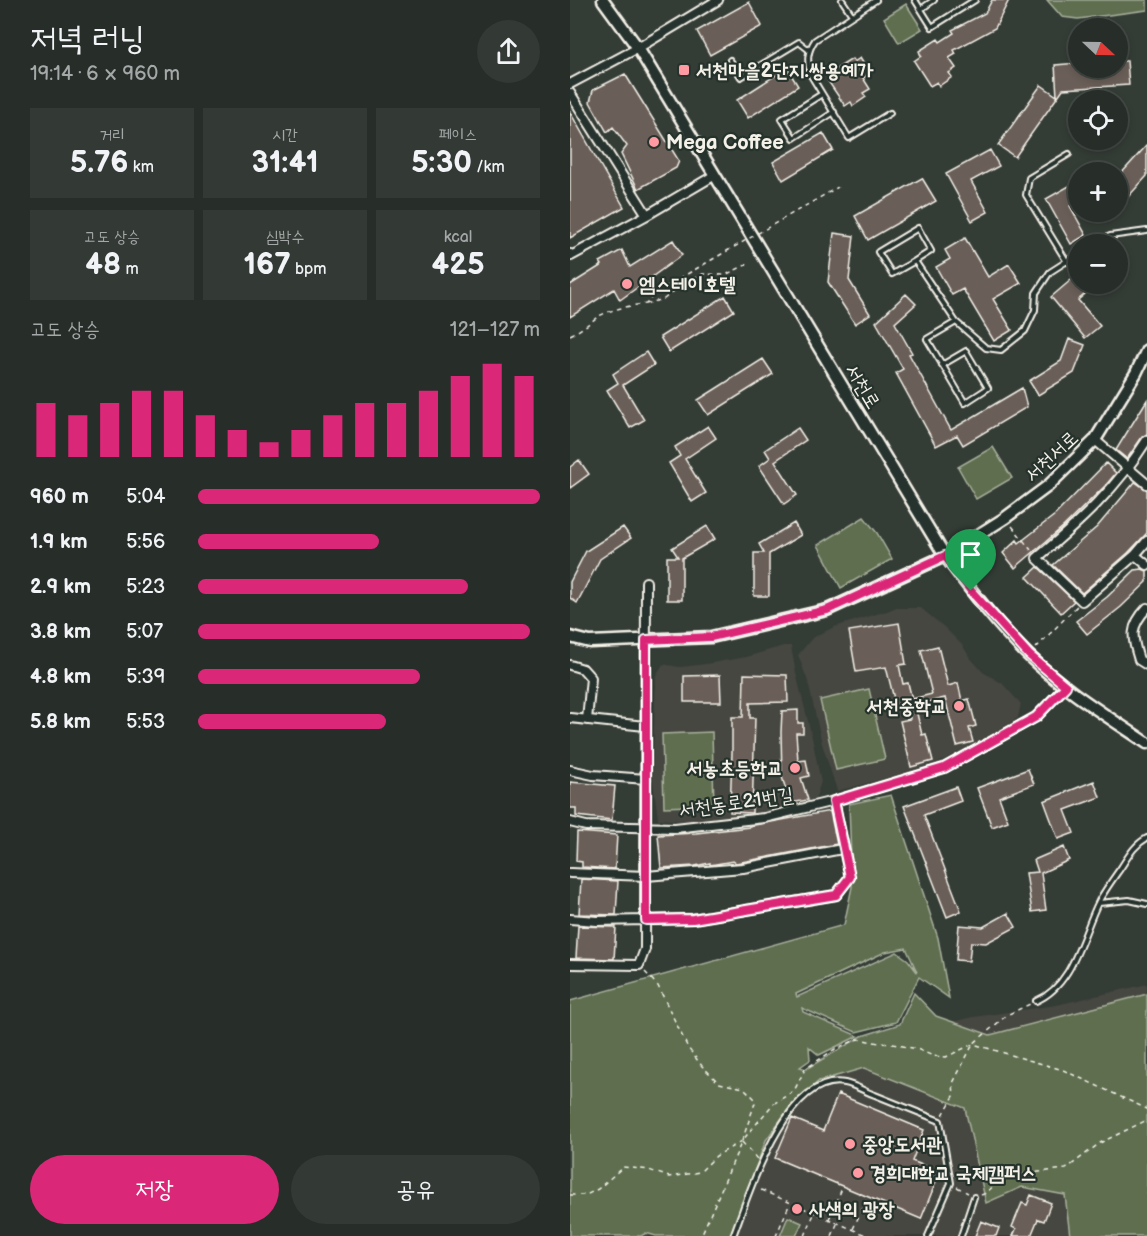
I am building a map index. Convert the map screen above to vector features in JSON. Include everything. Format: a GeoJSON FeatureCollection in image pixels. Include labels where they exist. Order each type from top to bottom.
{"type":"FeatureCollection","features":[{"type":"Feature","properties":{"kind":"street","name":"서천로"},"geometry":{"type":"LineString","coordinates":[[603,0],[638,48],[945,556],[971,591],[1029,655],[1066,686],[1147,743]]}},
{"type":"Feature","properties":{"kind":"street"},"geometry":{"type":"LineString","coordinates":[[570,84],[638,48],[718,0]]}},
{"type":"Feature","properties":{"kind":"street"},"geometry":{"type":"LineString","coordinates":[[570,93],[647,215]]}},
{"type":"Feature","properties":{"kind":"street"},"geometry":{"type":"LineString","coordinates":[[570,254],[571,256],[647,215],[715,175]]}},
{"type":"Feature","properties":{"kind":"street","name":"서천서로"},"geometry":{"type":"LineString","coordinates":[[570,637],[590,642],[711,637],[827,610],[945,556],[1005,518],[1048,486],[1095,440],[1137,373],[1147,350]]}},
{"type":"Feature","properties":{"kind":"street"},"geometry":{"type":"LineString","coordinates":[[1095,440],[1147,484]]}},
{"type":"Feature","properties":{"kind":"street"},"geometry":{"type":"LineString","coordinates":[[1147,440],[1129,469],[1084,519],[1037,558],[1082,601],[1135,555],[1147,541]]}},
{"type":"Feature","properties":{"kind":"street"},"geometry":{"type":"LineString","coordinates":[[1135,555],[1147,565]]}},
{"type":"Feature","properties":{"kind":"street"},"geometry":{"type":"LineString","coordinates":[[570,964],[639,965],[645,949],[646,582]]}},
{"type":"Feature","properties":{"kind":"street"},"geometry":{"type":"LineString","coordinates":[[1147,608],[1137,619],[1132,634],[1139,660],[1147,665]]}},
{"type":"Feature","properties":{"kind":"street"},"geometry":{"type":"LineString","coordinates":[[570,665],[583,669],[591,678],[587,720]]}},
{"type":"Feature","properties":{"kind":"street","name":"서천동로21번길"},"geometry":{"type":"LineString","coordinates":[[570,822],[586,826],[675,828],[764,818],[834,801],[944,768],[1036,717],[1066,686]]}},
{"type":"Feature","properties":{"kind":"street"},"geometry":{"type":"LineString","coordinates":[[570,718],[645,726]]}},
{"type":"Feature","properties":{"kind":"street"},"geometry":{"type":"LineString","coordinates":[[570,770],[593,775],[646,779]]}},
{"type":"Feature","properties":{"kind":"street"},"geometry":{"type":"LineString","coordinates":[[570,919],[693,919],[836,895],[850,877],[842,849],[834,801]]}},
{"type":"Feature","properties":{"kind":"street"},"geometry":{"type":"LineString","coordinates":[[570,873],[646,876],[743,868],[842,849]]}},
{"type":"Feature","properties":{"kind":"lane"},"geometry":{"type":"LineString","coordinates":[[842,0],[852,15]]}},
{"type":"Feature","properties":{"kind":"lane"},"geometry":{"type":"LineString","coordinates":[[876,0],[815,40],[809,50],[808,62],[810,74],[849,138],[890,113]]}},
{"type":"Feature","properties":{"kind":"lane"},"geometry":{"type":"LineString","coordinates":[[915,0],[932,27],[975,0]]}},
{"type":"Feature","properties":{"kind":"lane"},"geometry":{"type":"LineString","coordinates":[[921,9],[934,0]]}},
{"type":"Feature","properties":{"kind":"lane"},"geometry":{"type":"LineString","coordinates":[[730,60],[741,77],[799,42],[809,50]]}},
{"type":"Feature","properties":{"kind":"lane"},"geometry":{"type":"LineString","coordinates":[[822,94],[782,119],[794,138],[834,112]]}},
{"type":"Feature","properties":{"kind":"lane"},"geometry":{"type":"LineString","coordinates":[[915,261],[956,322],[986,348],[1001,350],[1025,331],[1035,310],[1036,293],[1050,272],[1067,262],[1026,195],[1029,178],[1069,154]]}},
{"type":"Feature","properties":{"kind":"lane"},"geometry":{"type":"LineString","coordinates":[[918,228],[931,251],[915,261],[892,274],[878,252],[918,228]]}},
{"type":"Feature","properties":{"kind":"lane"},"geometry":{"type":"LineString","coordinates":[[1125,234],[1147,231]]}},
{"type":"Feature","properties":{"kind":"lane"},"geometry":{"type":"LineString","coordinates":[[942,365],[966,351],[988,388],[965,403],[942,365],[927,339],[956,322]]}},
{"type":"Feature","properties":{"kind":"lane"},"geometry":{"type":"LineString","coordinates":[[1036,1001],[1047,997],[1065,977],[1098,903],[1133,849],[1147,838]]}},
{"type":"Feature","properties":{"kind":"lane"},"geometry":{"type":"LineString","coordinates":[[1098,903],[1129,900],[1147,904]]}},
{"type":"Feature","properties":{"kind":"lane"},"geometry":{"type":"LineString","coordinates":[[733,1236],[775,1134],[797,1102],[824,1084],[845,1083],[939,1121],[951,1183],[928,1236]]}},
{"type":"Feature","properties":{"kind":"lane"},"geometry":{"type":"LineString","coordinates":[[961,1236],[975,1197]]}},
{"type":"Feature","properties":{"kind":"path"},"geometry":{"type":"LineString","coordinates":[[646,304],[656,292],[838,187]]}},
{"type":"Feature","properties":{"kind":"path"},"geometry":{"type":"LineString","coordinates":[[570,335],[601,315],[664,299],[683,284],[703,274],[725,275],[748,264]]}},
{"type":"Feature","properties":{"kind":"path"},"geometry":{"type":"LineString","coordinates":[[1005,518],[1037,558]]}},
{"type":"Feature","properties":{"kind":"path"},"geometry":{"type":"LineString","coordinates":[[1029,655],[1082,601]]}},
{"type":"Feature","properties":{"kind":"path"},"geometry":{"type":"LineString","coordinates":[[639,965],[658,986],[688,1048],[702,1066],[719,1083],[744,1088],[756,1100],[742,1141],[701,1236]]}},
{"type":"Feature","properties":{"kind":"path"},"geometry":{"type":"LineString","coordinates":[[570,1195],[586,1195],[598,1189],[623,1167],[649,1170],[669,1177],[700,1172],[716,1156],[742,1141],[773,1104],[794,1091],[805,1069],[858,1039],[893,1044],[917,1049],[933,1056],[946,1057],[973,1044],[1007,1015],[1036,1001]]}},
{"type":"Feature","properties":{"kind":"path"},"geometry":{"type":"LineString","coordinates":[[973,1044],[1063,1070],[1147,1109]]}},
{"type":"Feature","properties":{"kind":"path"},"geometry":{"type":"LineString","coordinates":[[939,1121],[954,1096],[953,1083],[973,1044]]}},
{"type":"Feature","properties":{"kind":"path"},"geometry":{"type":"LineString","coordinates":[[951,1183],[975,1197],[986,1193],[1005,1176],[1066,1169],[1100,1143],[1147,1120]]}},
{"type":"Feature","properties":{"kind":"path"},"geometry":{"type":"LineString","coordinates":[[742,1141],[761,1164]]}},
{"type":"Feature","properties":{"kind":"path"},"geometry":{"type":"LineString","coordinates":[[828,1219],[843,1186]]}},
{"type":"Feature","properties":{"kind":"path"},"geometry":{"type":"LineString","coordinates":[[761,1190],[865,1236]]}},
{"type":"Feature","properties":{"kind":"path"},"geometry":{"type":"LineString","coordinates":[[853,1230],[868,1197]]}},
{"type":"Feature","properties":{"kind":"path"},"geometry":{"type":"LineString","coordinates":[[776,1236],[790,1202]]}},
{"type":"Feature","properties":{"kind":"path"},"geometry":{"type":"LineString","coordinates":[[805,1236],[814,1213]]}},
{"type":"Feature","properties":{"kind":"path"},"geometry":{"type":"LineString","coordinates":[[832,1236],[837,1223]]}},
{"type":"Feature","properties":{"kind":"shaded area"},"geometry":{"type":"Polygon","coordinates":[[[896,608],[921,608],[944,627],[963,646],[983,672],[1002,683],[1021,704],[1018,718],[999,732],[940,762],[897,776],[837,791],[822,744],[808,682],[798,655],[812,638],[834,627],[896,608]]]}},
{"type":"Feature","properties":{"kind":"shaded area"},"geometry":{"type":"Polygon","coordinates":[[[783,646],[791,646],[812,737],[821,782],[815,800],[719,820],[658,819],[652,775],[656,675],[663,664],[680,667],[705,664],[746,657],[783,646]]]}},
{"type":"Feature","properties":{"kind":"shaded area","name":"경희대학교 국제캠퍼스"},"geometry":{"type":"Polygon","coordinates":[[[1147,984],[1147,1236],[570,1236],[797,1088],[934,1026],[973,1017],[1056,1005],[1147,984]]]}},
{"type":"Feature","properties":{"kind":"green space"},"geometry":{"type":"Polygon","coordinates":[[[1047,0],[1147,0],[1147,10],[1086,18],[1062,17],[1047,0]]]}},
{"type":"Feature","properties":{"kind":"green space"},"geometry":{"type":"Polygon","coordinates":[[[906,4],[922,29],[899,43],[884,18],[906,4]]]}},
{"type":"Feature","properties":{"kind":"green space"},"geometry":{"type":"Polygon","coordinates":[[[993,447],[1012,478],[976,499],[958,467],[993,447]]]}},
{"type":"Feature","properties":{"kind":"green space"},"geometry":{"type":"Polygon","coordinates":[[[864,517],[877,533],[892,559],[841,588],[818,545],[864,517]]]}},
{"type":"Feature","properties":{"kind":"green space"},"geometry":{"type":"Polygon","coordinates":[[[869,689],[885,759],[836,770],[820,700],[869,689]]]}},
{"type":"Feature","properties":{"kind":"green space"},"geometry":{"type":"Polygon","coordinates":[[[712,732],[714,805],[664,807],[662,734],[712,732]]]}},
{"type":"Feature","properties":{"kind":"green space","name":"경희대학교 국제캠퍼스"},"geometry":{"type":"Polygon","coordinates":[[[891,795],[938,938],[949,998],[919,977],[896,1022],[856,1032],[802,1008],[803,1012],[858,1036],[819,1055],[809,1047],[810,1060],[800,1067],[806,1069],[862,1036],[900,1024],[914,993],[936,1016],[990,1035],[1147,994],[1147,1236],[1070,1236],[1065,1195],[1022,1187],[986,1203],[965,1108],[864,1068],[819,1081],[789,1108],[766,1140],[730,1236],[656,1236],[646,1233],[641,1236],[570,1236],[570,1001],[844,925],[852,887],[849,804],[891,795]],[[906,948],[885,952],[796,994],[797,997],[897,952],[908,960],[917,972],[906,948]]]}},
{"type":"Feature","properties":{"kind":"green space"},"geometry":{"type":"Polygon","coordinates":[[[788,1217],[802,1223],[796,1236],[780,1236],[788,1217]]]}},
{"type":"Feature","properties":{"kind":"building"},"geometry":{"type":"Polygon","coordinates":[[[992,0],[1009,0],[995,28],[954,50],[956,54],[949,58],[956,68],[949,73],[952,77],[939,86],[937,82],[930,86],[914,61],[921,56],[919,51],[938,39],[940,42],[954,33],[952,30],[985,13],[992,0]]]}},
{"type":"Feature","properties":{"kind":"building"},"geometry":{"type":"Polygon","coordinates":[[[749,2],[762,26],[710,55],[697,31],[749,2]]]}},
{"type":"Feature","properties":{"kind":"building"},"geometry":{"type":"Polygon","coordinates":[[[860,58],[870,74],[863,78],[870,89],[863,93],[866,97],[853,106],[851,102],[845,106],[828,81],[836,76],[833,71],[852,59],[854,62],[860,58]]]}},
{"type":"Feature","properties":{"kind":"building"},"geometry":{"type":"Polygon","coordinates":[[[1068,64],[1068,78],[1128,78],[1128,73],[1129,85],[1063,89],[1015,157],[998,145],[1041,85],[1057,96],[1055,65],[1068,64]]]}},
{"type":"Feature","properties":{"kind":"building"},"geometry":{"type":"Polygon","coordinates":[[[787,68],[798,86],[748,118],[737,100],[787,68]]]}},
{"type":"Feature","properties":{"kind":"building"},"geometry":{"type":"Polygon","coordinates":[[[625,74],[679,161],[676,168],[638,189],[621,154],[627,146],[613,127],[607,132],[590,102],[593,90],[625,74]]]}},
{"type":"Feature","properties":{"kind":"building"},"geometry":{"type":"Polygon","coordinates":[[[570,112],[624,207],[570,238],[570,112]]]}},
{"type":"Feature","properties":{"kind":"building"},"geometry":{"type":"Polygon","coordinates":[[[823,133],[833,150],[783,180],[773,162],[823,133]]]}},
{"type":"Feature","properties":{"kind":"building"},"geometry":{"type":"Polygon","coordinates":[[[1147,145],[1147,176],[1128,197],[1128,166],[1147,145]]]}},
{"type":"Feature","properties":{"kind":"building"},"geometry":{"type":"Polygon","coordinates":[[[990,150],[999,166],[971,181],[988,212],[972,221],[946,174],[990,150]]]}},
{"type":"Feature","properties":{"kind":"building"},"geometry":{"type":"Polygon","coordinates":[[[922,178],[936,201],[868,240],[855,216],[922,178]]]}},
{"type":"Feature","properties":{"kind":"building"},"geometry":{"type":"Polygon","coordinates":[[[1068,187],[1068,222],[1079,222],[1085,234],[1068,234],[1068,239],[1046,199],[1068,187]]]}},
{"type":"Feature","properties":{"kind":"building"},"geometry":{"type":"Polygon","coordinates":[[[834,233],[854,236],[849,280],[870,314],[855,324],[828,282],[834,233]]]}},
{"type":"Feature","properties":{"kind":"building"},"geometry":{"type":"Polygon","coordinates":[[[965,238],[988,277],[1009,264],[1021,283],[993,299],[1012,330],[994,341],[963,289],[952,295],[936,267],[950,259],[945,250],[965,238]]]}},
{"type":"Feature","properties":{"kind":"building","name":"엠스테이호텔"},"geometry":{"type":"Polygon","coordinates":[[[673,240],[682,255],[620,300],[614,289],[570,317],[570,285],[602,265],[600,262],[622,250],[630,267],[673,240]]]}},
{"type":"Feature","properties":{"kind":"building"},"geometry":{"type":"Polygon","coordinates":[[[1068,283],[1068,294],[1085,294],[1078,300],[1100,326],[1085,338],[1051,297],[1068,283]]]}},
{"type":"Feature","properties":{"kind":"building"},"geometry":{"type":"Polygon","coordinates":[[[906,294],[916,304],[895,323],[912,353],[909,354],[951,430],[1022,388],[1027,407],[963,445],[957,435],[936,446],[896,373],[903,369],[876,322],[906,294]]]}},
{"type":"Feature","properties":{"kind":"building"},"geometry":{"type":"Polygon","coordinates":[[[725,296],[734,311],[669,352],[660,337],[725,296]]]}},
{"type":"Feature","properties":{"kind":"building"},"geometry":{"type":"Polygon","coordinates":[[[1069,339],[1085,345],[1074,373],[1038,395],[1029,381],[1061,361],[1069,339]]]}},
{"type":"Feature","properties":{"kind":"building"},"geometry":{"type":"Polygon","coordinates":[[[646,352],[654,365],[623,385],[644,420],[630,428],[607,390],[618,383],[613,374],[646,352]]]}},
{"type":"Feature","properties":{"kind":"building"},"geometry":{"type":"Polygon","coordinates":[[[763,359],[773,374],[708,415],[698,400],[763,359]]]}},
{"type":"Feature","properties":{"kind":"building"},"geometry":{"type":"Polygon","coordinates":[[[1147,400],[1147,434],[1142,437],[1127,459],[1116,450],[1147,400]]]}},
{"type":"Feature","properties":{"kind":"building"},"geometry":{"type":"Polygon","coordinates":[[[708,426],[716,438],[685,459],[706,493],[692,502],[669,463],[680,456],[675,447],[708,426]]]}},
{"type":"Feature","properties":{"kind":"building"},"geometry":{"type":"Polygon","coordinates":[[[798,428],[806,440],[775,461],[797,495],[784,504],[759,466],[770,458],[765,450],[798,428]]]}},
{"type":"Feature","properties":{"kind":"building"},"geometry":{"type":"Polygon","coordinates":[[[579,460],[589,474],[570,488],[570,467],[579,460]]]}},
{"type":"Feature","properties":{"kind":"building"},"geometry":{"type":"Polygon","coordinates":[[[1106,463],[1116,473],[1106,485],[1064,526],[1015,568],[1003,553],[1017,540],[1019,543],[1055,515],[1106,463]]]}},
{"type":"Feature","properties":{"kind":"building"},"geometry":{"type":"Polygon","coordinates":[[[1135,482],[1147,490],[1147,533],[1128,553],[1082,593],[1053,565],[1097,527],[1135,482]]]}},
{"type":"Feature","properties":{"kind":"building"},"geometry":{"type":"Polygon","coordinates":[[[794,523],[801,535],[769,554],[769,596],[754,596],[754,553],[764,553],[759,544],[794,523]]]}},
{"type":"Feature","properties":{"kind":"building"},"geometry":{"type":"Polygon","coordinates":[[[707,526],[715,539],[682,558],[682,600],[667,600],[667,557],[678,557],[672,548],[707,526]]]}},
{"type":"Feature","properties":{"kind":"building"},"geometry":{"type":"Polygon","coordinates":[[[623,527],[631,538],[600,559],[577,603],[570,598],[570,582],[586,551],[623,527]]]}},
{"type":"Feature","properties":{"kind":"building"},"geometry":{"type":"Polygon","coordinates":[[[1038,567],[1074,601],[1061,613],[1027,577],[1038,567]]]}},
{"type":"Feature","properties":{"kind":"building"},"geometry":{"type":"Polygon","coordinates":[[[1135,570],[1147,571],[1147,582],[1121,607],[1087,634],[1076,621],[1107,597],[1135,570]]]}},
{"type":"Feature","properties":{"kind":"building"},"geometry":{"type":"Polygon","coordinates":[[[899,623],[906,664],[899,665],[903,684],[908,683],[912,699],[932,694],[921,650],[938,646],[948,686],[958,683],[962,701],[969,699],[976,726],[969,728],[973,742],[957,746],[945,698],[915,705],[922,735],[926,734],[933,761],[911,767],[900,721],[910,719],[907,704],[896,707],[886,667],[856,672],[849,631],[899,623]]]}},
{"type":"Feature","properties":{"kind":"building"},"geometry":{"type":"Polygon","coordinates":[[[744,674],[787,675],[788,702],[750,703],[750,718],[755,718],[752,813],[730,812],[732,717],[743,717],[744,674]]]}},
{"type":"Feature","properties":{"kind":"building"},"geometry":{"type":"Polygon","coordinates":[[[720,675],[721,702],[684,702],[684,676],[720,675]]]}},
{"type":"Feature","properties":{"kind":"building"},"geometry":{"type":"Polygon","coordinates":[[[798,710],[798,723],[803,723],[803,733],[796,733],[798,761],[806,760],[809,776],[801,778],[808,800],[790,803],[782,777],[782,711],[798,710]]]}},
{"type":"Feature","properties":{"kind":"building"},"geometry":{"type":"Polygon","coordinates":[[[1028,769],[1034,784],[999,797],[1008,821],[992,827],[977,788],[1028,769]]]}},
{"type":"Feature","properties":{"kind":"building"},"geometry":{"type":"Polygon","coordinates":[[[1094,781],[1100,797],[1065,810],[1074,833],[1058,839],[1044,801],[1094,781]]]}},
{"type":"Feature","properties":{"kind":"building"},"geometry":{"type":"Polygon","coordinates":[[[570,782],[615,786],[612,820],[576,816],[576,808],[570,808],[570,782]]]}},
{"type":"Feature","properties":{"kind":"building"},"geometry":{"type":"Polygon","coordinates":[[[956,787],[961,801],[924,815],[961,911],[947,917],[904,806],[956,787]]]}},
{"type":"Feature","properties":{"kind":"building"},"geometry":{"type":"Polygon","coordinates":[[[830,811],[837,844],[736,863],[733,861],[661,868],[658,835],[749,827],[830,811]]]}},
{"type":"Feature","properties":{"kind":"building"},"geometry":{"type":"Polygon","coordinates":[[[577,832],[617,835],[615,869],[582,867],[582,862],[576,861],[577,832]]]}},
{"type":"Feature","properties":{"kind":"building"},"geometry":{"type":"Polygon","coordinates":[[[1064,847],[1069,860],[1041,873],[1046,910],[1032,912],[1026,873],[1038,872],[1034,860],[1064,847]]]}},
{"type":"Feature","properties":{"kind":"building"},"geometry":{"type":"Polygon","coordinates":[[[581,879],[618,881],[616,915],[579,914],[581,879]]]}},
{"type":"Feature","properties":{"kind":"building"},"geometry":{"type":"Polygon","coordinates":[[[1008,913],[1016,927],[986,943],[971,942],[969,961],[956,960],[959,925],[983,927],[1008,913]]]}},
{"type":"Feature","properties":{"kind":"building"},"geometry":{"type":"Polygon","coordinates":[[[578,926],[616,927],[614,959],[576,958],[578,926]]]}},
{"type":"Feature","properties":{"kind":"building","name":"중앙도서관"},"geometry":{"type":"Polygon","coordinates":[[[838,1094],[924,1130],[912,1161],[940,1172],[921,1219],[775,1158],[792,1118],[823,1131],[838,1094]]]}},
{"type":"Feature","properties":{"kind":"building"},"geometry":{"type":"Polygon","coordinates":[[[1031,1195],[1051,1203],[1044,1221],[1038,1219],[1031,1236],[1013,1236],[1016,1229],[1012,1227],[1022,1203],[1027,1205],[1031,1195]]]}},
{"type":"Feature","properties":{"kind":"building"},"geometry":{"type":"Polygon","coordinates":[[[981,1221],[999,1228],[996,1236],[975,1236],[981,1221]]]}},
{"type":"Feature","properties":{"kind":"place","name":"서천마을2단지.쌍용예가"},"geometry":{"type":"Point","coordinates":[684,70]}},
{"type":"Feature","properties":{"kind":"place","name":"Mega Coffee"},"geometry":{"type":"Point","coordinates":[654,142]}},
{"type":"Feature","properties":{"kind":"place","name":"엠스테이호텔"},"geometry":{"type":"Point","coordinates":[627,284]}},
{"type":"Feature","properties":{"kind":"place","name":"서천중학교"},"geometry":{"type":"Point","coordinates":[959,706]}},
{"type":"Feature","properties":{"kind":"place","name":"서농초등학교"},"geometry":{"type":"Point","coordinates":[795,768]}},
{"type":"Feature","properties":{"kind":"place","name":"중앙도서관"},"geometry":{"type":"Point","coordinates":[850,1144]}},
{"type":"Feature","properties":{"kind":"place","name":"경희대학교 국제캠퍼스"},"geometry":{"type":"Point","coordinates":[858,1173]}},
{"type":"Feature","properties":{"kind":"place","name":"사색의 광장"},"geometry":{"type":"Point","coordinates":[797,1209]}},
{"type":"Feature","properties":{"kind":"route"},"geometry":{"type":"LineString","coordinates":[[945,556],[971,591],[1029,655],[1066,686],[1036,717],[944,768],[834,801],[842,849],[850,877],[836,895],[693,919],[646,920],[646,640],[711,637],[827,610],[945,556]]}}]}
